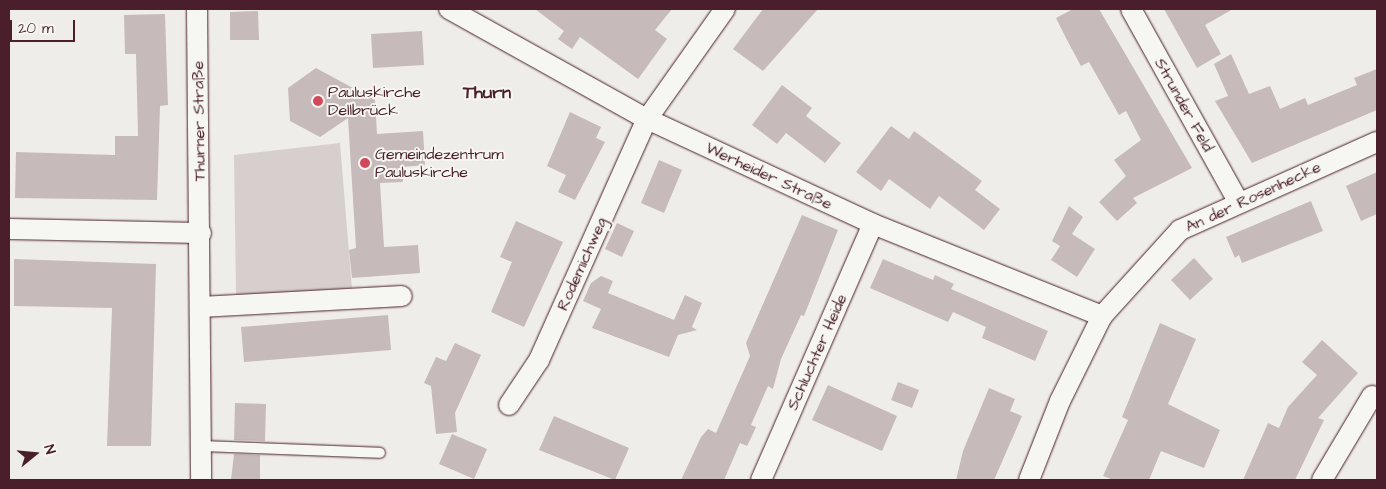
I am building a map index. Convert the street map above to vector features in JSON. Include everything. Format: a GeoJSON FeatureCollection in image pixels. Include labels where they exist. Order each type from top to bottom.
{"type":"FeatureCollection","features":[{"type":"Feature","properties":{"kind":"street","name":"Thurner Straße"},"geometry":{"type":"LineString","coordinates":[[198,9],[201,232],[201,480]]}},
{"type":"Feature","properties":{"kind":"street","name":"Werheider Straße"},"geometry":{"type":"LineString","coordinates":[[449,9],[648,119],[873,224],[1102,316]]}},
{"type":"Feature","properties":{"kind":"street","name":"Rodemichweg"},"geometry":{"type":"LineString","coordinates":[[509,405],[539,360],[648,119],[725,9]]}},
{"type":"Feature","properties":{"kind":"street","name":"Strunder Feld"},"geometry":{"type":"LineString","coordinates":[[1131,9],[1238,201]]}},
{"type":"Feature","properties":{"kind":"street","name":"An der Rosenhecke"},"geometry":{"type":"LineString","coordinates":[[1029,480],[1060,401],[1102,316],[1180,230],[1238,201],[1377,142]]}},
{"type":"Feature","properties":{"kind":"street","name":"Schluchter Heide"},"geometry":{"type":"LineString","coordinates":[[761,480],[873,224]]}},
{"type":"Feature","properties":{"kind":"street"},"geometry":{"type":"LineString","coordinates":[[9,229],[201,232]]}},
{"type":"Feature","properties":{"kind":"street"},"geometry":{"type":"LineString","coordinates":[[201,308],[402,296]]}},
{"type":"Feature","properties":{"kind":"street"},"geometry":{"type":"LineString","coordinates":[[1322,480],[1372,396]]}},
{"type":"Feature","properties":{"kind":"lane"},"geometry":{"type":"LineString","coordinates":[[201,446],[380,452]]}},
{"type":"Feature","properties":{"kind":"shaded area"},"geometry":{"type":"Polygon","coordinates":[[[340,143],[352,289],[236,295],[234,155],[340,143]]]}},
{"type":"Feature","properties":{"kind":"building"},"geometry":{"type":"Polygon","coordinates":[[[535,9],[672,9],[655,30],[667,39],[638,79],[580,37],[572,49],[558,39],[564,31],[535,9]]]}},
{"type":"Feature","properties":{"kind":"building"},"geometry":{"type":"Polygon","coordinates":[[[763,9],[818,9],[763,71],[733,49],[763,9]]]}},
{"type":"Feature","properties":{"kind":"building"},"geometry":{"type":"Polygon","coordinates":[[[1073,9],[1099,9],[1192,168],[1133,198],[1137,203],[1117,221],[1099,202],[1126,176],[1114,160],[1141,140],[1126,111],[1119,115],[1089,62],[1081,66],[1067,40],[1056,18],[1073,9]]]}},
{"type":"Feature","properties":{"kind":"building"},"geometry":{"type":"Polygon","coordinates":[[[1164,9],[1233,9],[1205,25],[1221,54],[1197,68],[1164,9]]]}},
{"type":"Feature","properties":{"kind":"building"},"geometry":{"type":"Polygon","coordinates":[[[258,11],[259,40],[230,40],[230,12],[258,11]]]}},
{"type":"Feature","properties":{"kind":"building"},"geometry":{"type":"Polygon","coordinates":[[[165,14],[168,105],[160,106],[157,200],[15,198],[16,152],[115,155],[115,136],[138,136],[136,54],[125,54],[124,15],[165,14]]]}},
{"type":"Feature","properties":{"kind":"building"},"geometry":{"type":"Polygon","coordinates":[[[422,31],[424,65],[373,68],[371,34],[422,31]]]}},
{"type":"Feature","properties":{"kind":"building"},"geometry":{"type":"Polygon","coordinates":[[[1231,54],[1249,94],[1270,86],[1280,109],[1305,98],[1308,105],[1357,85],[1354,78],[1377,69],[1377,110],[1252,163],[1215,101],[1228,96],[1214,64],[1231,54]]]}},
{"type":"Feature","properties":{"kind":"building"},"geometry":{"type":"Polygon","coordinates":[[[316,68],[375,100],[377,134],[423,131],[425,165],[402,167],[403,182],[380,183],[384,247],[418,245],[420,273],[352,278],[349,250],[356,248],[348,118],[320,137],[290,121],[288,88],[316,68]]]}},
{"type":"Feature","properties":{"kind":"building"},"geometry":{"type":"Polygon","coordinates":[[[782,85],[812,108],[806,116],[841,143],[825,163],[786,133],[777,144],[752,125],[782,85]]]}},
{"type":"Feature","properties":{"kind":"building"},"geometry":{"type":"Polygon","coordinates":[[[570,112],[601,127],[596,138],[605,142],[575,200],[558,192],[566,175],[547,166],[570,112]]]}},
{"type":"Feature","properties":{"kind":"building"},"geometry":{"type":"Polygon","coordinates":[[[891,126],[909,139],[914,131],[982,181],[975,190],[1000,209],[984,230],[939,196],[930,209],[889,179],[881,191],[856,172],[891,126]]]}},
{"type":"Feature","properties":{"kind":"building"},"geometry":{"type":"Polygon","coordinates":[[[659,160],[682,170],[664,213],[641,203],[659,160]]]}},
{"type":"Feature","properties":{"kind":"building"},"geometry":{"type":"Polygon","coordinates":[[[1377,172],[1377,214],[1361,221],[1346,186],[1377,172]]]}},
{"type":"Feature","properties":{"kind":"building"},"geometry":{"type":"Polygon","coordinates":[[[1311,201],[1323,231],[1242,263],[1239,255],[1235,258],[1226,237],[1311,201]]]}},
{"type":"Feature","properties":{"kind":"building"},"geometry":{"type":"Polygon","coordinates":[[[1069,206],[1083,217],[1072,234],[1095,249],[1077,277],[1051,260],[1060,246],[1052,241],[1069,206]]]}},
{"type":"Feature","properties":{"kind":"building"},"geometry":{"type":"Polygon","coordinates":[[[802,215],[838,230],[804,316],[801,315],[781,359],[773,389],[768,386],[751,425],[756,427],[751,438],[747,446],[740,443],[724,480],[681,480],[701,437],[708,429],[716,433],[750,356],[746,343],[802,215]]]}},
{"type":"Feature","properties":{"kind":"building"},"geometry":{"type":"Polygon","coordinates":[[[516,221],[563,242],[524,327],[491,312],[512,262],[500,257],[516,221]]]}},
{"type":"Feature","properties":{"kind":"building"},"geometry":{"type":"Polygon","coordinates":[[[617,223],[634,231],[622,257],[605,249],[617,223]]]}},
{"type":"Feature","properties":{"kind":"building"},"geometry":{"type":"Polygon","coordinates":[[[1194,258],[1213,279],[1190,300],[1171,280],[1194,258]]]}},
{"type":"Feature","properties":{"kind":"building"},"geometry":{"type":"Polygon","coordinates":[[[14,259],[156,264],[151,446],[107,446],[112,308],[14,306],[14,259]]]}},
{"type":"Feature","properties":{"kind":"building"},"geometry":{"type":"Polygon","coordinates":[[[883,259],[933,280],[935,275],[954,284],[951,289],[1048,331],[1035,361],[982,338],[986,327],[953,312],[948,322],[870,288],[883,259]]]}},
{"type":"Feature","properties":{"kind":"building"},"geometry":{"type":"Polygon","coordinates":[[[601,276],[613,281],[608,293],[674,320],[685,295],[702,303],[692,327],[697,330],[678,335],[669,357],[592,328],[601,309],[583,301],[591,283],[601,276]]]}},
{"type":"Feature","properties":{"kind":"building"},"geometry":{"type":"Polygon","coordinates":[[[388,315],[391,350],[244,362],[241,327],[388,315]]]}},
{"type":"Feature","properties":{"kind":"building"},"geometry":{"type":"Polygon","coordinates":[[[1160,323],[1196,339],[1168,404],[1220,430],[1204,468],[1161,451],[1149,480],[1114,480],[1103,476],[1128,420],[1122,417],[1160,323]]]}},
{"type":"Feature","properties":{"kind":"building"},"geometry":{"type":"Polygon","coordinates":[[[1322,340],[1358,373],[1318,418],[1324,420],[1295,480],[1243,480],[1268,423],[1279,428],[1288,407],[1317,375],[1302,362],[1322,340]]]}},
{"type":"Feature","properties":{"kind":"building"},"geometry":{"type":"Polygon","coordinates":[[[455,343],[481,355],[455,413],[457,432],[436,434],[431,386],[424,383],[436,357],[446,361],[455,343]]]}},
{"type":"Feature","properties":{"kind":"building"},"geometry":{"type":"Polygon","coordinates":[[[898,382],[919,390],[912,408],[891,400],[898,382]]]}},
{"type":"Feature","properties":{"kind":"building"},"geometry":{"type":"Polygon","coordinates":[[[828,385],[897,416],[882,451],[812,420],[828,385]]]}},
{"type":"Feature","properties":{"kind":"building"},"geometry":{"type":"Polygon","coordinates":[[[989,388],[1015,399],[1010,411],[1022,416],[994,480],[956,480],[963,451],[989,388]]]}},
{"type":"Feature","properties":{"kind":"building"},"geometry":{"type":"Polygon","coordinates":[[[235,403],[266,404],[265,441],[234,440],[235,403]]]}},
{"type":"Feature","properties":{"kind":"building"},"geometry":{"type":"Polygon","coordinates":[[[554,416],[629,448],[615,480],[539,450],[554,416]]]}},
{"type":"Feature","properties":{"kind":"building"},"geometry":{"type":"Polygon","coordinates":[[[452,434],[487,449],[474,479],[439,464],[452,434]]]}},
{"type":"Feature","properties":{"kind":"building"},"geometry":{"type":"Polygon","coordinates":[[[234,454],[260,455],[260,480],[231,480],[234,454]]]}},
{"type":"Feature","properties":{"kind":"place","name":"Pauluskirche Dellbrück"},"geometry":{"type":"Point","coordinates":[318,101]}},
{"type":"Feature","properties":{"kind":"place","name":"Gemeindezentrum Pauluskirche"},"geometry":{"type":"Point","coordinates":[365,163]}},
{"type":"Feature","properties":{"kind":"district","name":"Thurn"},"geometry":{"type":"Point","coordinates":[487,93]}}]}
